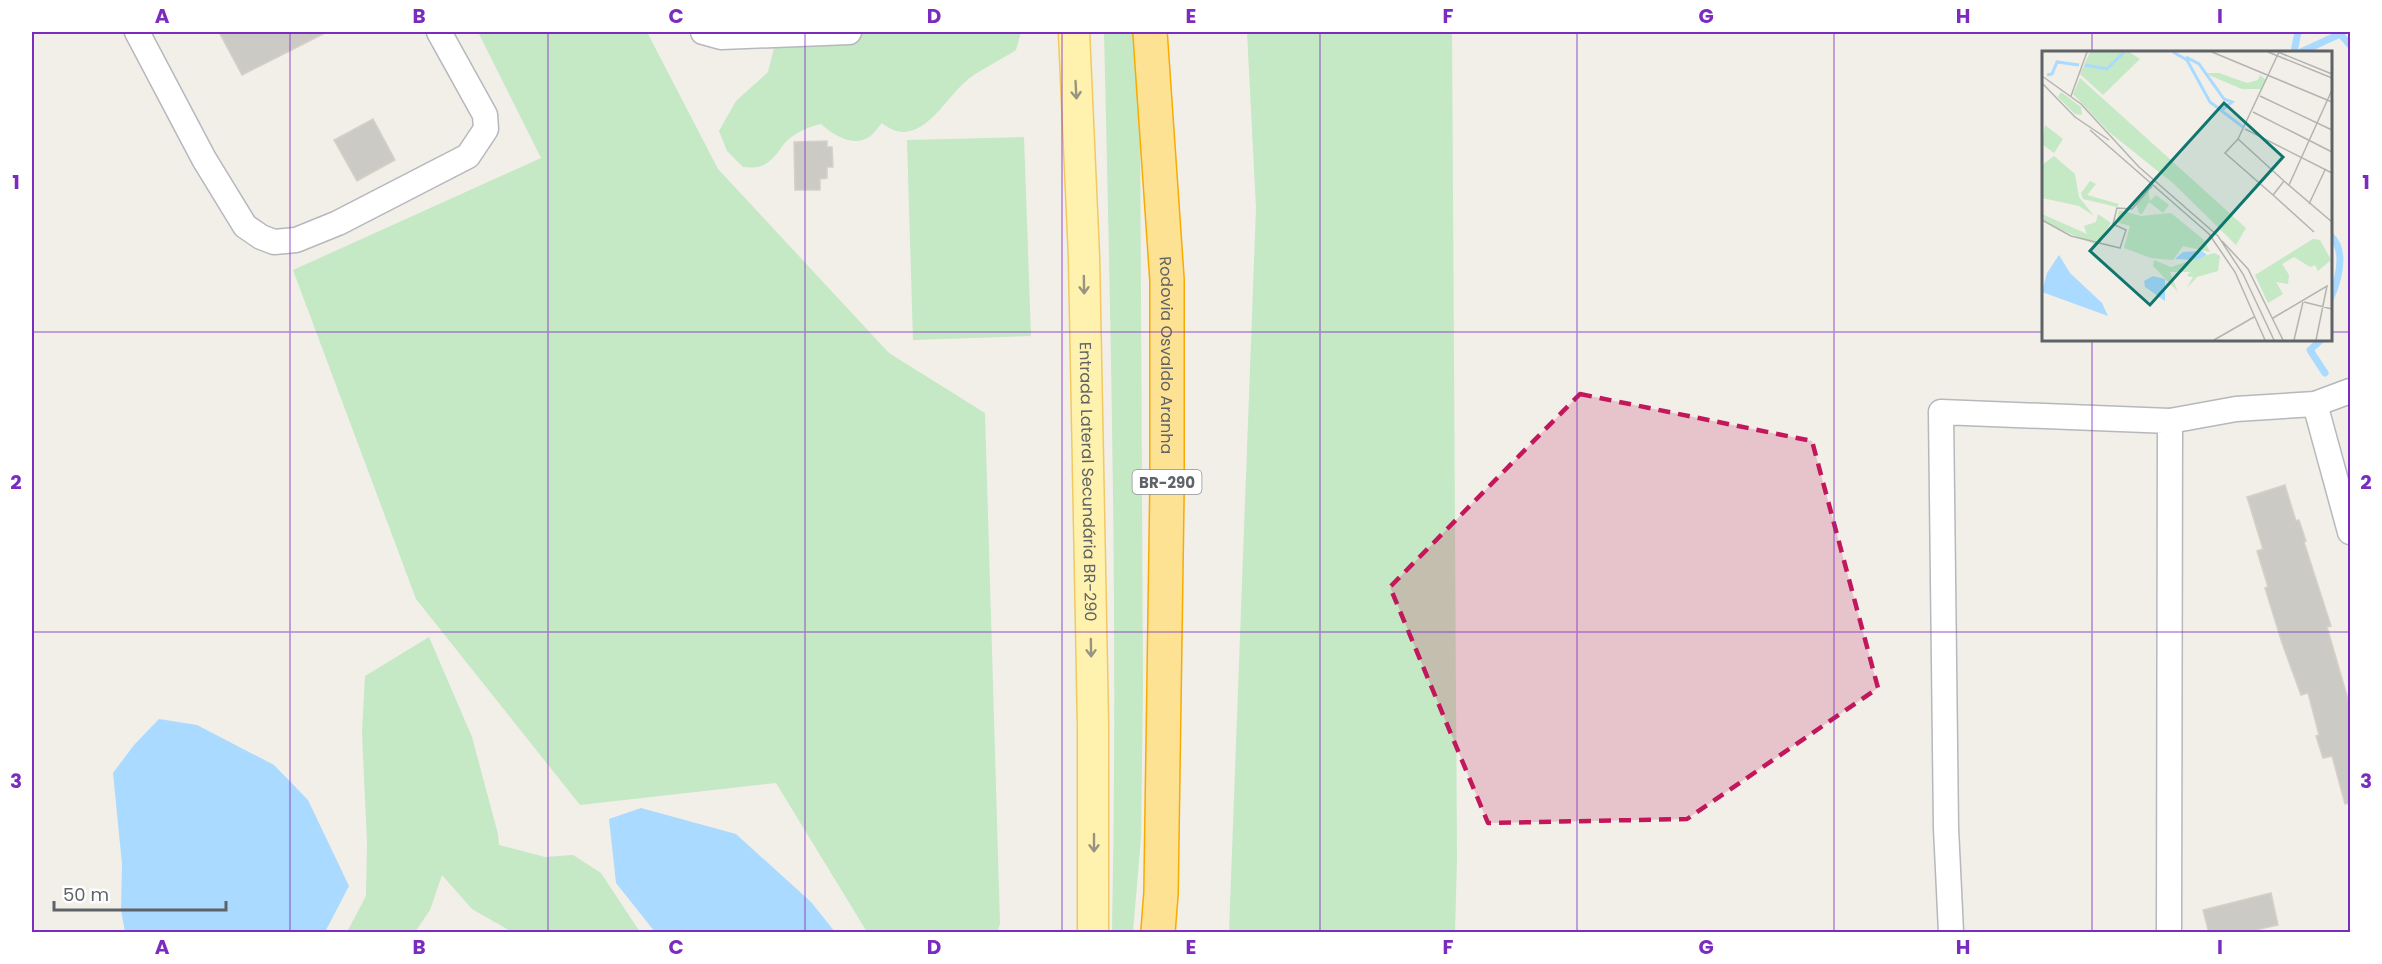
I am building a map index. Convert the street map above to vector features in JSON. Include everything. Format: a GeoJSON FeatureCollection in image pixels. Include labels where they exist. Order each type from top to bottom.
{"type":"FeatureCollection","features":[{"type":"Feature","properties":{"kind":"highway","name":"Rodovia Osvaldo Aranha"},"geometry":{"type":"LineString","coordinates":[[1150,32],[1167,280],[1167,524],[1161,893],[1158,933]]}},
{"type":"Feature","properties":{"kind":"main road","name":"Entrada Lateral Secundária BR-290"},"geometry":{"type":"LineString","coordinates":[[1074,32],[1084,269],[1093,725],[1093,933]]}},
{"type":"Feature","properties":{"kind":"street"},"geometry":{"type":"LineString","coordinates":[[137,32],[204,159],[245,226],[261,237],[274,242],[296,240],[338,223],[468,156],[486,129],[485,115],[439,32]]}},
{"type":"Feature","properties":{"kind":"street"},"geometry":{"type":"LineString","coordinates":[[703,32],[721,37],[849,32]]}},
{"type":"Feature","properties":{"kind":"street"},"geometry":{"type":"LineString","coordinates":[[1951,933],[1946,828],[1941,412],[2170,421],[2236,409],[2315,404],[2350,392]]}},
{"type":"Feature","properties":{"kind":"street"},"geometry":{"type":"LineString","coordinates":[[2315,404],[2350,532]]}},
{"type":"Feature","properties":{"kind":"street"},"geometry":{"type":"LineString","coordinates":[[2169,933],[2170,421]]}},
{"type":"Feature","properties":{"kind":"highlighted area"},"geometry":{"type":"Polygon","coordinates":[[[1580,394],[1812,441],[1878,688],[1687,819],[1488,823],[1390,587],[1580,394]]]}},
{"type":"Feature","properties":{"kind":"green space"},"geometry":{"type":"Polygon","coordinates":[[[478,32],[647,32],[718,169],[889,353],[985,413],[1000,924],[997,932],[867,932],[776,783],[580,805],[416,599],[293,270],[541,158],[478,32]]]}},
{"type":"Feature","properties":{"kind":"green space"},"geometry":{"type":"Polygon","coordinates":[[[778,32],[1021,32],[1016,50],[969,79],[938,112],[918,128],[906,132],[895,130],[882,123],[869,137],[856,141],[843,138],[821,124],[795,134],[766,164],[743,167],[727,151],[719,131],[736,101],[768,72],[778,32]]]}},
{"type":"Feature","properties":{"kind":"green space"},"geometry":{"type":"Polygon","coordinates":[[[1104,32],[1136,32],[1140,107],[1143,687],[1141,837],[1133,932],[1112,932],[1114,594],[1104,32]]]}},
{"type":"Feature","properties":{"kind":"green space"},"geometry":{"type":"Polygon","coordinates":[[[1247,32],[1452,32],[1457,858],[1455,932],[1229,932],[1256,208],[1247,32]]]}},
{"type":"Feature","properties":{"kind":"green space"},"geometry":{"type":"Polygon","coordinates":[[[1024,137],[1031,336],[913,340],[907,140],[1024,137]]]}},
{"type":"Feature","properties":{"kind":"green space"},"geometry":{"type":"Polygon","coordinates":[[[429,637],[472,737],[499,845],[545,857],[573,855],[601,873],[640,932],[512,932],[472,909],[442,875],[430,910],[415,932],[347,932],[366,896],[367,842],[362,733],[365,676],[429,637]]]}},
{"type":"Feature","properties":{"kind":"water"},"geometry":{"type":"Polygon","coordinates":[[[159,719],[197,725],[274,765],[308,800],[349,886],[325,932],[125,932],[121,910],[122,864],[113,773],[134,745],[159,719]]]}},
{"type":"Feature","properties":{"kind":"water"},"geometry":{"type":"Polygon","coordinates":[[[641,808],[736,834],[811,902],[835,932],[655,932],[616,883],[609,819],[641,808]]]}},
{"type":"Feature","properties":{"kind":"building"},"geometry":{"type":"Polygon","coordinates":[[[219,32],[327,32],[242,75],[219,32]]]}},
{"type":"Feature","properties":{"kind":"building"},"geometry":{"type":"Polygon","coordinates":[[[373,119],[395,160],[357,181],[334,140],[373,119]]]}},
{"type":"Feature","properties":{"kind":"building"},"geometry":{"type":"Polygon","coordinates":[[[827,141],[827,147],[832,147],[833,167],[827,167],[827,178],[820,179],[820,190],[795,190],[794,142],[827,141]]]}},
{"type":"Feature","properties":{"kind":"building"},"geometry":{"type":"Polygon","coordinates":[[[2285,485],[2296,521],[2299,520],[2306,541],[2304,542],[2331,626],[2327,627],[2350,706],[2350,803],[2345,804],[2332,756],[2323,758],[2316,736],[2319,735],[2308,693],[2301,695],[2282,643],[2265,588],[2268,587],[2257,551],[2263,549],[2247,497],[2285,485]]]}},
{"type":"Feature","properties":{"kind":"building"},"geometry":{"type":"Polygon","coordinates":[[[2271,893],[2278,925],[2242,933],[2209,933],[2203,910],[2271,893]]]}},
{"type":"Feature","properties":{"kind":"waterway"},"geometry":{"type":"LineString","coordinates":[[2294,51],[2298,32]]}},
{"type":"Feature","properties":{"kind":"waterway"},"geometry":{"type":"LineString","coordinates":[[2303,51],[2340,34],[2350,45]]}},
{"type":"Feature","properties":{"kind":"waterway"},"geometry":{"type":"LineString","coordinates":[[2331,236],[2339,249],[2340,258],[2336,284],[2331,297]]}},
{"type":"Feature","properties":{"kind":"waterway"},"geometry":{"type":"LineString","coordinates":[[2321,340],[2310,350],[2325,373]]}}]}
